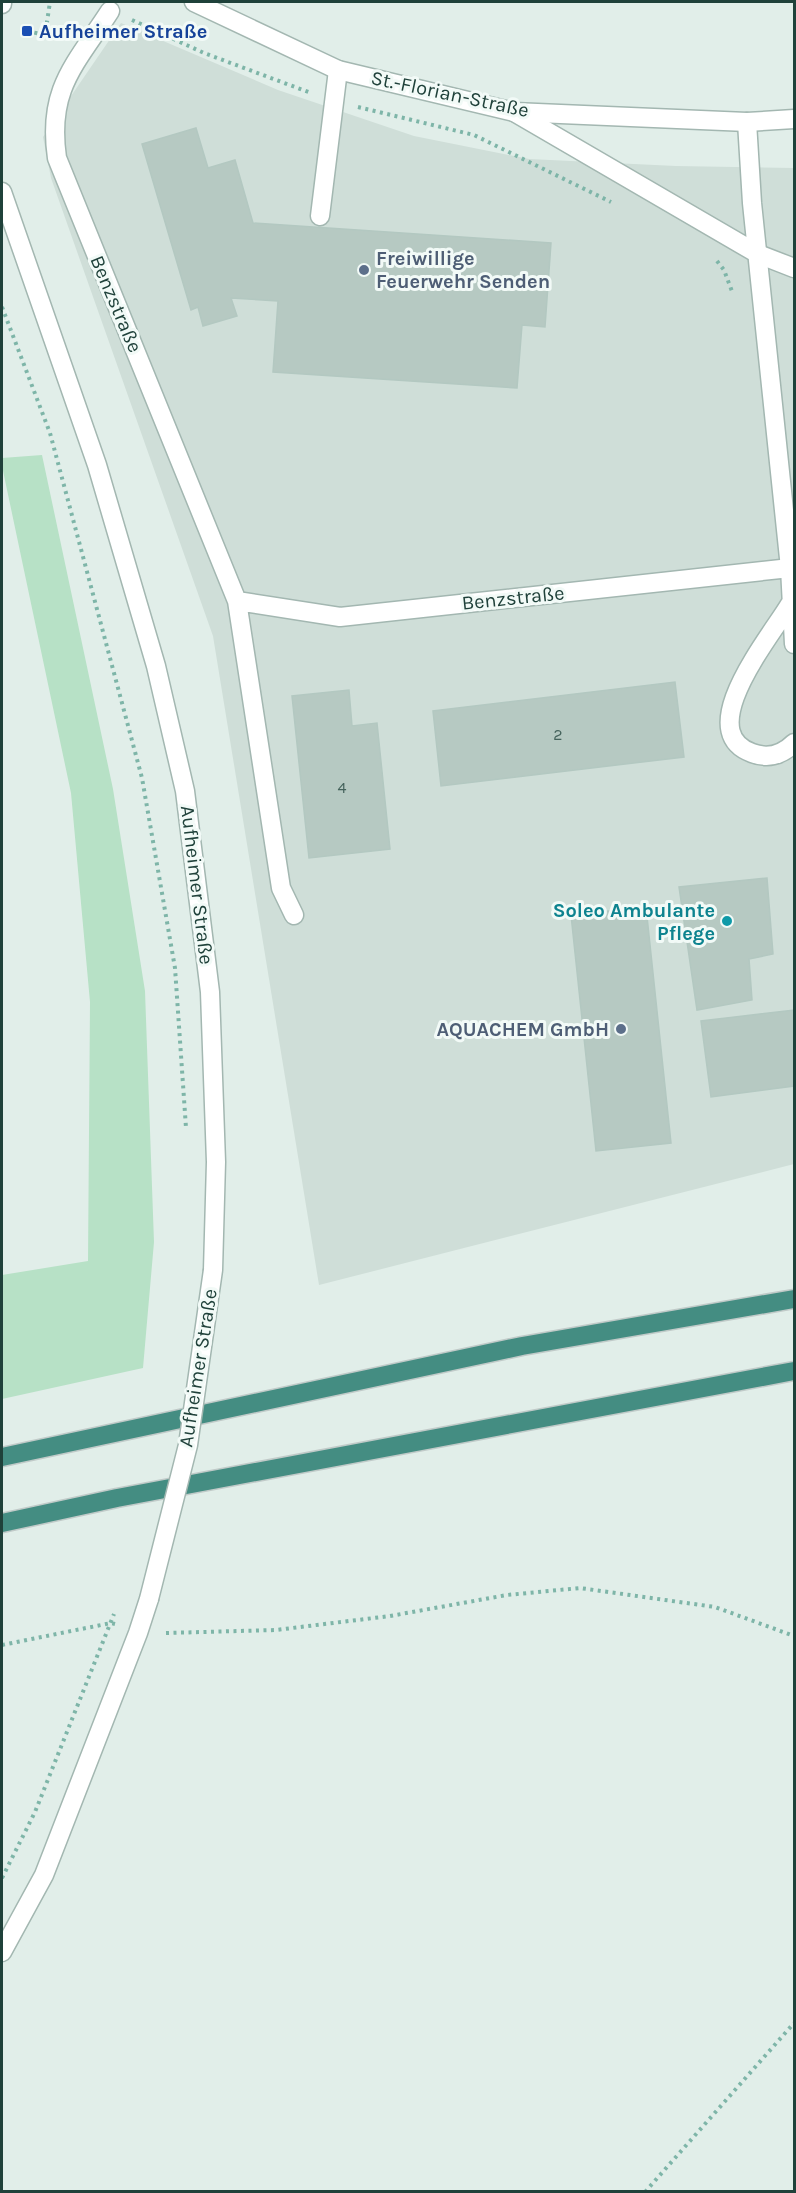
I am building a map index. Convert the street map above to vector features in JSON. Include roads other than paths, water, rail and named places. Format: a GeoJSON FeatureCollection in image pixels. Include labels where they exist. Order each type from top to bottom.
{"type":"FeatureCollection","features":[{"type":"Feature","properties":{"kind":"highway"},"geometry":{"type":"LineString","coordinates":[[2,1457],[522,1346],[795,1299]]}},
{"type":"Feature","properties":{"kind":"highway"},"geometry":{"type":"LineString","coordinates":[[2,1523],[140,1494],[795,1371]]}},
{"type":"Feature","properties":{"kind":"street","name":"St.-Florian-Straße"},"geometry":{"type":"LineString","coordinates":[[194,2],[338,70],[514,112],[747,122],[795,119]]}},
{"type":"Feature","properties":{"kind":"street","name":"Benzstraße"},"geometry":{"type":"LineString","coordinates":[[110,11],[62,85],[54,116],[57,159],[237,601],[281,888],[294,915]]}},
{"type":"Feature","properties":{"kind":"street"},"geometry":{"type":"LineString","coordinates":[[320,216],[338,70]]}},
{"type":"Feature","properties":{"kind":"street"},"geometry":{"type":"LineString","coordinates":[[514,112],[758,254],[795,268]]}},
{"type":"Feature","properties":{"kind":"street"},"geometry":{"type":"LineString","coordinates":[[747,122],[758,254],[791,559],[790,604],[795,644]]}},
{"type":"Feature","properties":{"kind":"street","name":"Aufheimer Straße"},"geometry":{"type":"LineString","coordinates":[[2,192],[97,465],[156,666],[185,791],[210,992],[216,1162],[213,1270],[188,1445],[149,1599],[138,1633],[44,1875],[2,1952]]}},
{"type":"Feature","properties":{"kind":"street","name":"Benzstraße"},"geometry":{"type":"LineString","coordinates":[[237,601],[340,617],[791,559]]}},
{"type":"Feature","properties":{"kind":"street"},"geometry":{"type":"LineString","coordinates":[[790,604],[742,681],[730,708],[728,720],[735,742],[744,751],[769,757],[795,743]]}},
{"type":"Feature","properties":{"kind":"place","name":"Aufheimer Straße"},"geometry":{"type":"Point","coordinates":[27,31]}},
{"type":"Feature","properties":{"kind":"place","name":"Freiwillige Feuerwehr Senden"},"geometry":{"type":"Point","coordinates":[364,270]}},
{"type":"Feature","properties":{"kind":"place","name":"Soleo Ambulante Pflege"},"geometry":{"type":"Point","coordinates":[727,921]}},
{"type":"Feature","properties":{"kind":"place","name":"AQUACHEM GmbH"},"geometry":{"type":"Point","coordinates":[621,1029]}}]}
